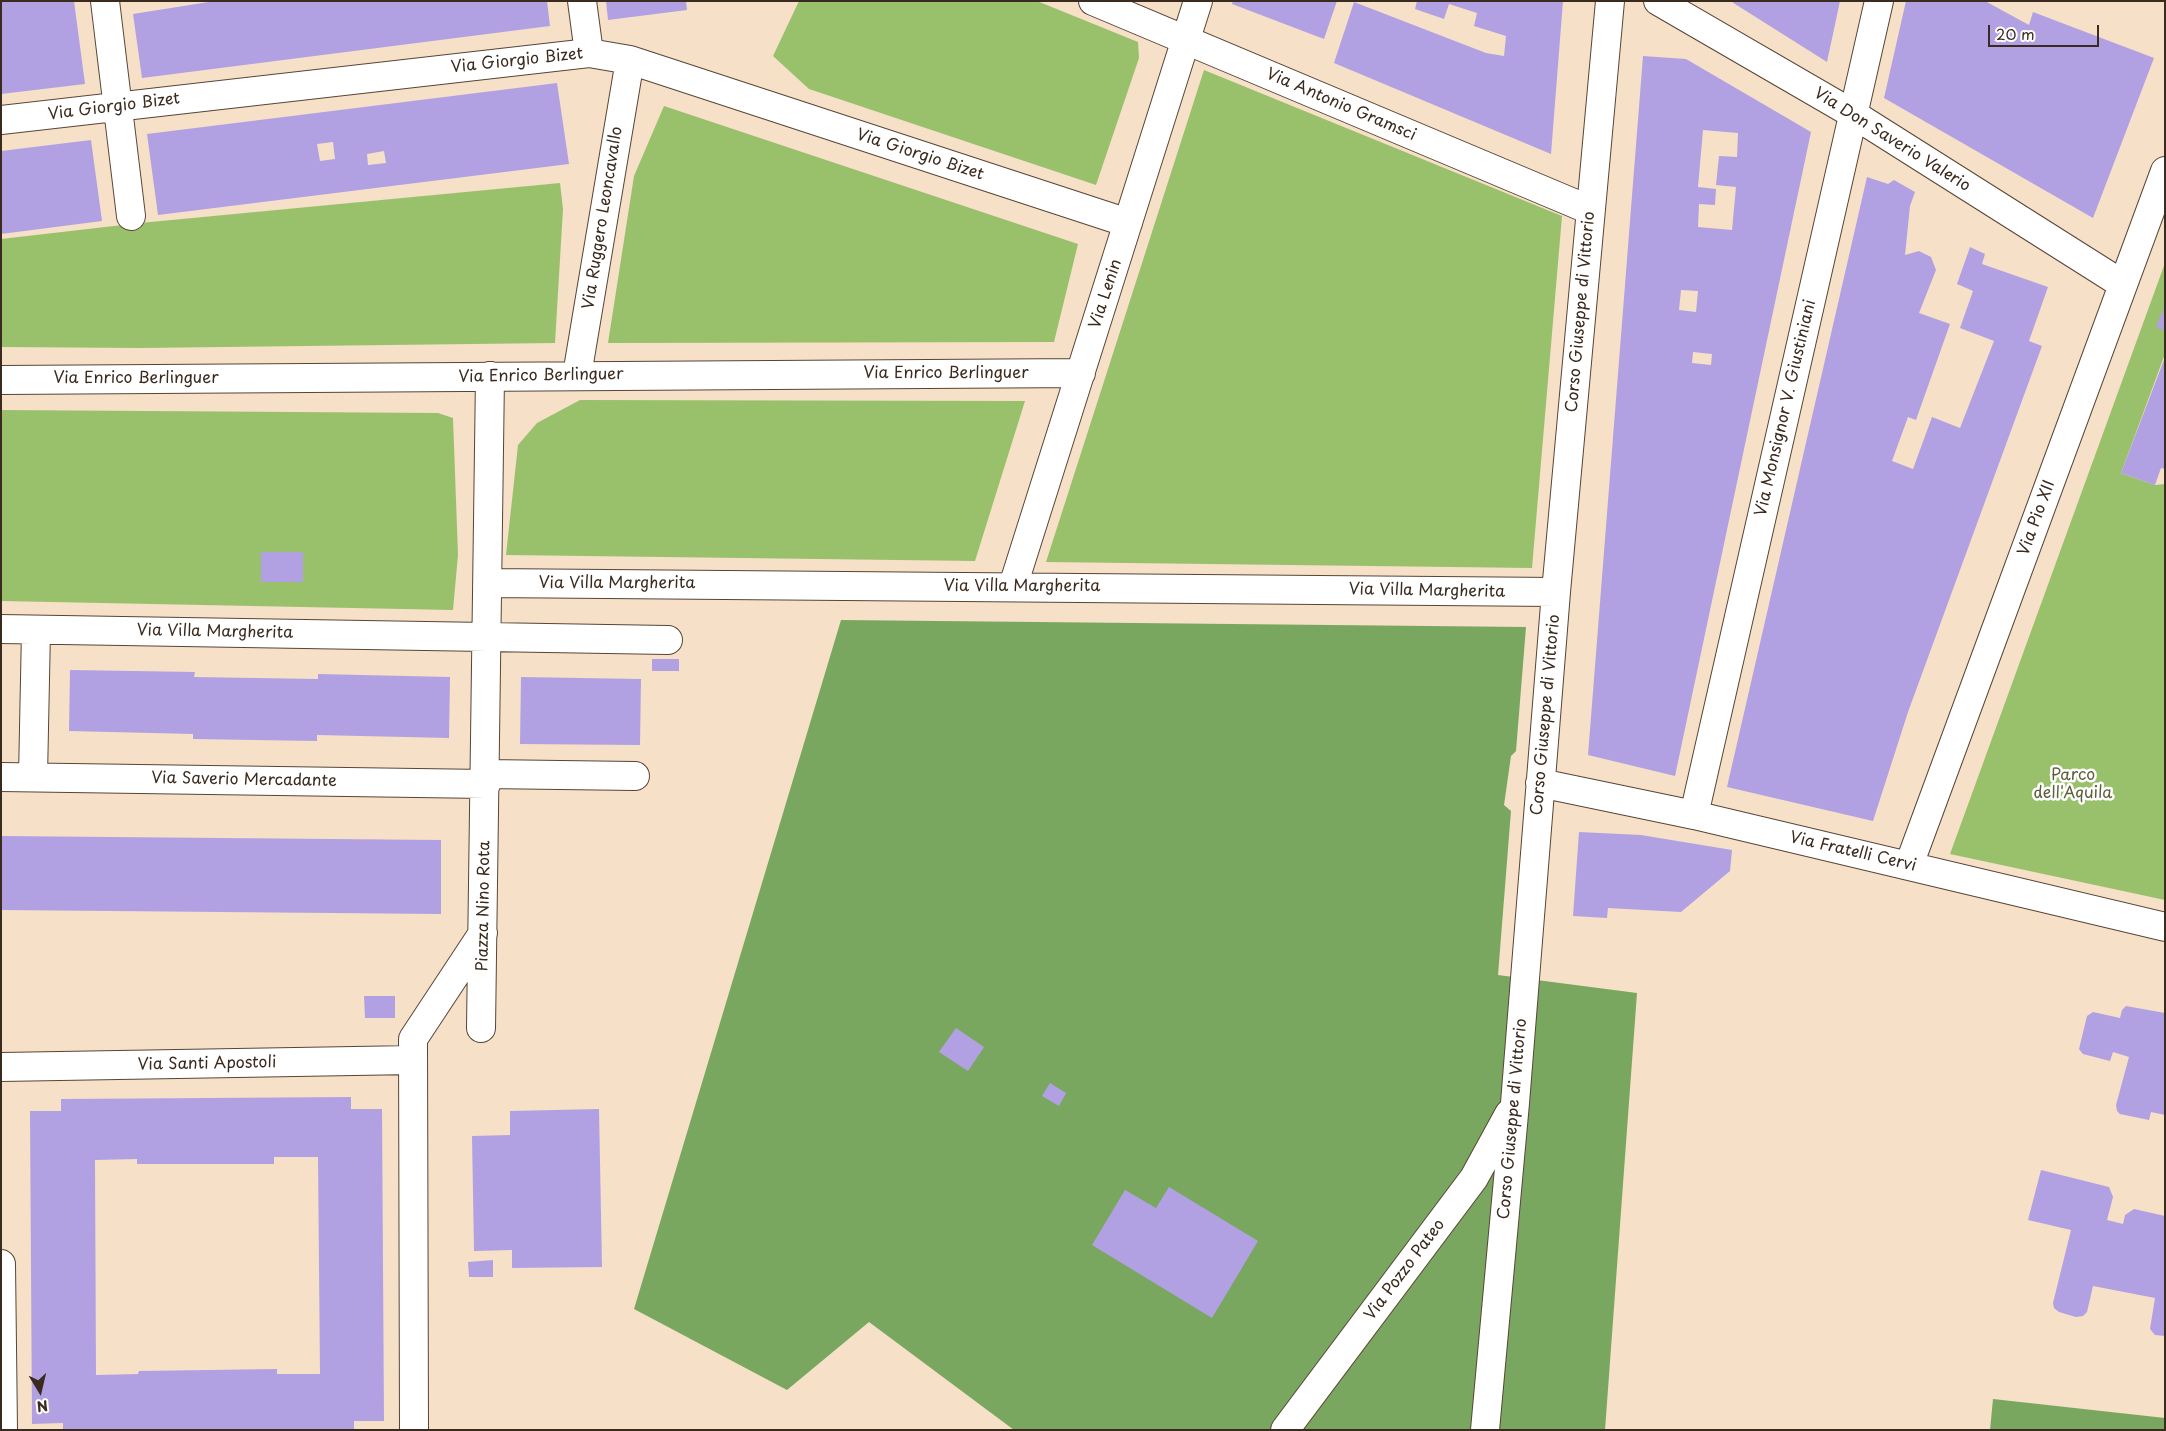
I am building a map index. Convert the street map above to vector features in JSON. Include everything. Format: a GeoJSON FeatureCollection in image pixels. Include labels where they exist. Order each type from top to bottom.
{"type":"FeatureCollection","features":[{"type":"Feature","properties":{"kind":"street"},"geometry":{"type":"LineString","coordinates":[[105,1],[131,216]]}},
{"type":"Feature","properties":{"kind":"street"},"geometry":{"type":"LineString","coordinates":[[582,1],[589,53]]}},
{"type":"Feature","properties":{"kind":"street","name":"Via Antonio Gramsci"},"geometry":{"type":"LineString","coordinates":[[1092,1],[1590,210]]}},
{"type":"Feature","properties":{"kind":"street","name":"Via Lenin"},"geometry":{"type":"LineString","coordinates":[[1013,586],[1198,1]]}},
{"type":"Feature","properties":{"kind":"street","name":"Corso Giuseppe di Vittorio"},"geometry":{"type":"LineString","coordinates":[[1485,1430],[1515,1104],[1556,592],[1610,1]]}},
{"type":"Feature","properties":{"kind":"street","name":"Via Don Saverio Valerio"},"geometry":{"type":"LineString","coordinates":[[1658,1],[1853,114],[2122,284]]}},
{"type":"Feature","properties":{"kind":"street","name":"Via Monsignor V. Giustiniani"},"geometry":{"type":"LineString","coordinates":[[1694,815],[1879,1]]}},
{"type":"Feature","properties":{"kind":"street","name":"Via Giorgio Bizet"},"geometry":{"type":"LineString","coordinates":[[1,120],[589,53],[630,60],[1128,223]]}},
{"type":"Feature","properties":{"kind":"street","name":"Via Ruggero Leoncavallo"},"geometry":{"type":"LineString","coordinates":[[577,375],[630,60]]}},
{"type":"Feature","properties":{"kind":"street","name":"Via Pio XII"},"geometry":{"type":"LineString","coordinates":[[1909,865],[2165,171]]}},
{"type":"Feature","properties":{"kind":"street","name":"Via Enrico Berlinguer"},"geometry":{"type":"LineString","coordinates":[[1,380],[1081,373]]}},
{"type":"Feature","properties":{"kind":"street","name":"Piazza Nino Rota"},"geometry":{"type":"LineString","coordinates":[[481,1028],[488,637],[490,376]]}},
{"type":"Feature","properties":{"kind":"street","name":"Via Villa Margherita"},"geometry":{"type":"LineString","coordinates":[[488,583],[1556,592]]}},
{"type":"Feature","properties":{"kind":"street","name":"Via Villa Margherita"},"geometry":{"type":"LineString","coordinates":[[1,629],[668,640]]}},
{"type":"Feature","properties":{"kind":"street"},"geometry":{"type":"LineString","coordinates":[[33,777],[36,630]]}},
{"type":"Feature","properties":{"kind":"street","name":"Via Saverio Mercadante"},"geometry":{"type":"LineString","coordinates":[[1,776],[486,779]]}},
{"type":"Feature","properties":{"kind":"street"},"geometry":{"type":"LineString","coordinates":[[486,779],[635,776]]}},
{"type":"Feature","properties":{"kind":"street","name":"Via Fratelli Cervi"},"geometry":{"type":"LineString","coordinates":[[1540,782],[1694,815],[2165,926]]}},
{"type":"Feature","properties":{"kind":"street"},"geometry":{"type":"LineString","coordinates":[[414,1430],[413,1039],[483,933]]}},
{"type":"Feature","properties":{"kind":"street","name":"Via Santi Apostoli"},"geometry":{"type":"LineString","coordinates":[[1,1067],[413,1060]]}},
{"type":"Feature","properties":{"kind":"street","name":"Via Pozzo Pateo"},"geometry":{"type":"LineString","coordinates":[[1290,1427],[1474,1178],[1515,1104]]}},
{"type":"Feature","properties":{"kind":"street"},"geometry":{"type":"LineString","coordinates":[[1,1264],[3,1430]]}},
{"type":"Feature","properties":{"kind":"green space"},"geometry":{"type":"Polygon","coordinates":[[[799,1],[1037,1],[1138,42],[1139,58],[1096,185],[809,89],[773,56],[799,1]]]}},
{"type":"Feature","properties":{"kind":"green space"},"geometry":{"type":"Polygon","coordinates":[[[1204,70],[1562,216],[1532,568],[1046,562],[1204,70]]]}},
{"type":"Feature","properties":{"kind":"green space"},"geometry":{"type":"Polygon","coordinates":[[[664,106],[1078,244],[1054,342],[608,343],[634,176],[664,106]]]}},
{"type":"Feature","properties":{"kind":"green space"},"geometry":{"type":"Polygon","coordinates":[[[560,183],[563,209],[555,343],[140,348],[1,347],[1,239],[140,223],[560,183]]]}},
{"type":"Feature","properties":{"kind":"green space","name":"Parco dell'Aquila"},"geometry":{"type":"Polygon","coordinates":[[[2165,263],[2165,354],[2121,473],[2155,485],[2165,484],[2165,900],[1950,854],[2165,263]]]}},
{"type":"Feature","properties":{"kind":"green space"},"geometry":{"type":"Polygon","coordinates":[[[580,400],[1025,401],[975,561],[506,555],[518,445],[537,423],[580,400]]]}},
{"type":"Feature","properties":{"kind":"green space"},"geometry":{"type":"Polygon","coordinates":[[[1,410],[438,413],[453,418],[458,555],[453,610],[1,601],[1,410]]]}},
{"type":"Feature","properties":{"kind":"green space"},"geometry":{"type":"Polygon","coordinates":[[[841,620],[1526,627],[1516,751],[1511,756],[1504,805],[1511,811],[1498,975],[1637,993],[1605,1430],[1014,1430],[869,1322],[787,1390],[634,1309],[841,620]]]}},
{"type":"Feature","properties":{"kind":"green space"},"geometry":{"type":"Polygon","coordinates":[[[1993,1399],[2165,1418],[2165,1430],[1990,1430],[1993,1399]]]}},
{"type":"Feature","properties":{"kind":"building"},"geometry":{"type":"Polygon","coordinates":[[[1,1],[74,1],[85,84],[1,94],[1,1]]]}},
{"type":"Feature","properties":{"kind":"building"},"geometry":{"type":"Polygon","coordinates":[[[215,1],[547,1],[550,26],[142,78],[133,14],[215,1]]]}},
{"type":"Feature","properties":{"kind":"building"},"geometry":{"type":"Polygon","coordinates":[[[606,1],[686,1],[687,10],[608,20],[606,1]]]}},
{"type":"Feature","properties":{"kind":"building"},"geometry":{"type":"Polygon","coordinates":[[[1233,1],[1337,1],[1324,39],[1232,4],[1233,1]]]}},
{"type":"Feature","properties":{"kind":"building"},"geometry":{"type":"Polygon","coordinates":[[[1417,1],[1563,1],[1551,154],[1334,63],[1354,2],[1486,53],[1504,56],[1506,36],[1474,26],[1477,13],[1449,4],[1444,19],[1415,9],[1417,1]]]}},
{"type":"Feature","properties":{"kind":"building"},"geometry":{"type":"Polygon","coordinates":[[[1731,1],[1840,1],[1827,62],[1735,4],[1731,1]]]}},
{"type":"Feature","properties":{"kind":"building"},"geometry":{"type":"Polygon","coordinates":[[[1906,1],[1985,1],[2029,25],[2033,12],[2154,58],[2093,218],[1884,98],[1906,1]]]}},
{"type":"Feature","properties":{"kind":"building"},"geometry":{"type":"Polygon","coordinates":[[[1643,56],[1686,59],[1811,132],[1675,776],[1588,755],[1643,56]],[[1703,130],[1698,187],[1716,189],[1715,205],[1699,204],[1698,227],[1732,230],[1736,187],[1716,185],[1719,156],[1737,157],[1738,133],[1703,130]],[[1681,290],[1679,310],[1696,312],[1698,291],[1681,290]],[[1693,352],[1692,363],[1711,365],[1712,354],[1693,352]]]}},
{"type":"Feature","properties":{"kind":"building"},"geometry":{"type":"Polygon","coordinates":[[[557,83],[569,164],[158,215],[147,134],[557,83]],[[333,142],[317,144],[320,161],[335,159],[333,142]],[[384,151],[367,154],[368,165],[386,163],[384,151]]]}},
{"type":"Feature","properties":{"kind":"building"},"geometry":{"type":"Polygon","coordinates":[[[91,140],[102,221],[1,234],[1,151],[91,140]]]}},
{"type":"Feature","properties":{"kind":"building"},"geometry":{"type":"Polygon","coordinates":[[[1867,177],[1888,184],[1894,180],[1915,192],[1910,206],[1905,255],[1919,251],[1931,257],[1936,270],[1919,313],[1950,324],[1916,420],[1908,417],[1892,461],[1913,469],[1932,417],[1960,428],[1994,341],[1960,328],[1973,291],[1957,284],[1970,247],[1985,254],[1982,264],[2048,287],[2029,341],[2042,346],[1908,712],[1873,821],[1727,787],[1867,177]]]}},
{"type":"Feature","properties":{"kind":"building"},"geometry":{"type":"Polygon","coordinates":[[[2165,306],[2165,331],[2156,327],[2165,306]]]}},
{"type":"Feature","properties":{"kind":"building"},"geometry":{"type":"Polygon","coordinates":[[[2165,357],[2165,469],[2161,468],[2155,485],[2121,473],[2165,357]]]}},
{"type":"Feature","properties":{"kind":"building"},"geometry":{"type":"Polygon","coordinates":[[[261,552],[303,552],[303,582],[261,582],[261,552]]]}},
{"type":"Feature","properties":{"kind":"building"},"geometry":{"type":"Polygon","coordinates":[[[652,659],[679,659],[679,671],[652,671],[652,659]]]}},
{"type":"Feature","properties":{"kind":"building"},"geometry":{"type":"Polygon","coordinates":[[[70,670],[195,672],[194,677],[318,679],[318,674],[450,677],[449,738],[317,735],[317,741],[193,739],[193,734],[69,731],[70,670]]]}},
{"type":"Feature","properties":{"kind":"building"},"geometry":{"type":"Polygon","coordinates":[[[521,677],[641,679],[640,745],[520,744],[521,677]]]}},
{"type":"Feature","properties":{"kind":"building"},"geometry":{"type":"Polygon","coordinates":[[[1579,832],[1641,835],[1732,850],[1730,871],[1681,912],[1608,908],[1607,918],[1573,916],[1579,832]]]}},
{"type":"Feature","properties":{"kind":"building"},"geometry":{"type":"Polygon","coordinates":[[[1,836],[441,840],[441,914],[1,910],[1,836]]]}},
{"type":"Feature","properties":{"kind":"building"},"geometry":{"type":"Polygon","coordinates":[[[364,996],[395,996],[395,1018],[365,1018],[364,996]]]}},
{"type":"Feature","properties":{"kind":"building"},"geometry":{"type":"Polygon","coordinates":[[[2126,1006],[2165,1013],[2165,1115],[2151,1112],[2149,1120],[2120,1114],[2117,1111],[2116,1105],[2129,1057],[2113,1052],[2110,1061],[2083,1054],[2079,1049],[2087,1016],[2093,1012],[2120,1018],[2122,1010],[2126,1006]]]}},
{"type":"Feature","properties":{"kind":"building"},"geometry":{"type":"Polygon","coordinates":[[[956,1028],[984,1047],[968,1071],[939,1052],[956,1028]]]}},
{"type":"Feature","properties":{"kind":"building"},"geometry":{"type":"Polygon","coordinates":[[[1050,1083],[1066,1093],[1059,1106],[1042,1096],[1050,1083]]]}},
{"type":"Feature","properties":{"kind":"building"},"geometry":{"type":"Polygon","coordinates":[[[351,1097],[351,1109],[382,1109],[384,1421],[354,1421],[354,1430],[63,1430],[63,1423],[32,1424],[30,1111],[61,1111],[61,1099],[351,1097]],[[274,1157],[274,1164],[137,1164],[137,1159],[95,1160],[96,1375],[138,1374],[139,1371],[277,1369],[277,1374],[320,1374],[318,1157],[274,1157]]]}},
{"type":"Feature","properties":{"kind":"building"},"geometry":{"type":"Polygon","coordinates":[[[599,1109],[602,1267],[512,1268],[512,1250],[474,1251],[472,1136],[510,1135],[510,1111],[599,1109]]]}},
{"type":"Feature","properties":{"kind":"building"},"geometry":{"type":"Polygon","coordinates":[[[2041,1170],[2109,1187],[2113,1197],[2107,1220],[2123,1224],[2125,1215],[2134,1209],[2165,1216],[2165,1336],[2155,1335],[2150,1329],[2155,1298],[2093,1286],[2087,1312],[2083,1316],[2076,1317],[2059,1312],[2054,1308],[2053,1303],[2071,1230],[2028,1220],[2041,1170]]]}},
{"type":"Feature","properties":{"kind":"building"},"geometry":{"type":"Polygon","coordinates":[[[1169,1187],[1258,1241],[1212,1318],[1092,1245],[1125,1190],[1156,1208],[1169,1187]]]}},
{"type":"Feature","properties":{"kind":"building"},"geometry":{"type":"Polygon","coordinates":[[[493,1260],[493,1277],[469,1277],[468,1262],[493,1260]]]}}]}
